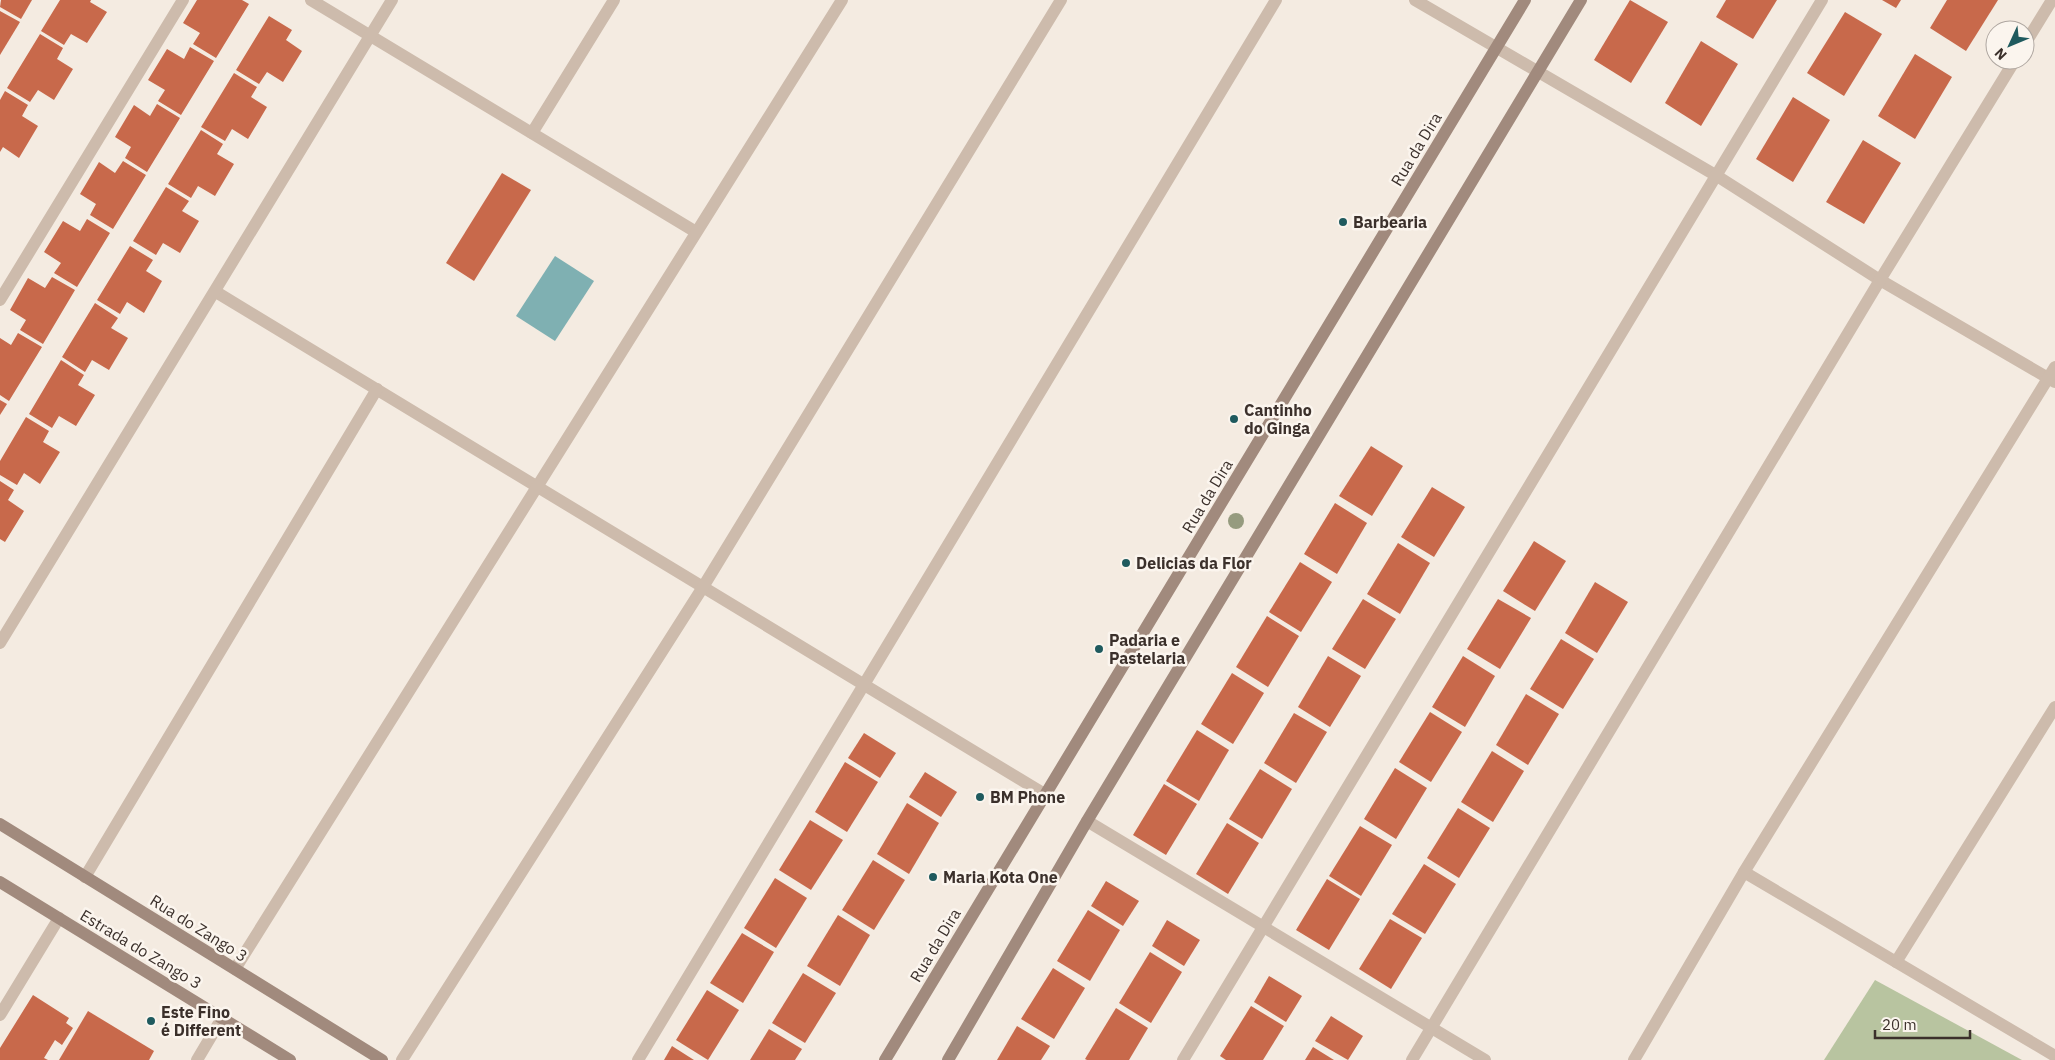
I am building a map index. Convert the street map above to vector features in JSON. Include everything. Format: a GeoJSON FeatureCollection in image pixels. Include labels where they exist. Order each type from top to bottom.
{"type":"FeatureCollection","features":[{"type":"Feature","properties":{"kind":"street"},"geometry":{"type":"LineString","coordinates":[[0,300],[183,0]]}},
{"type":"Feature","properties":{"kind":"street"},"geometry":{"type":"LineString","coordinates":[[311,0],[696,232]]}},
{"type":"Feature","properties":{"kind":"street"},"geometry":{"type":"LineString","coordinates":[[0,643],[216,292],[392,0]]}},
{"type":"Feature","properties":{"kind":"street"},"geometry":{"type":"LineString","coordinates":[[532,133],[614,0]]}},
{"type":"Feature","properties":{"kind":"street"},"geometry":{"type":"LineString","coordinates":[[235,969],[842,0]]}},
{"type":"Feature","properties":{"kind":"street"},"geometry":{"type":"LineString","coordinates":[[402,1060],[704,587],[1061,0]]}},
{"type":"Feature","properties":{"kind":"street"},"geometry":{"type":"LineString","coordinates":[[638,1060],[1276,0]]}},
{"type":"Feature","properties":{"kind":"street"},"geometry":{"type":"LineString","coordinates":[[1415,0],[1717,176],[1880,280],[2053,375],[1744,872],[1634,1060]]}},
{"type":"Feature","properties":{"kind":"street","name":"Rua da Dira"},"geometry":{"type":"LineString","coordinates":[[885,1060],[1525,0]]}},
{"type":"Feature","properties":{"kind":"street"},"geometry":{"type":"LineString","coordinates":[[948,1060],[1087,821],[1581,0]]}},
{"type":"Feature","properties":{"kind":"street"},"geometry":{"type":"LineString","coordinates":[[1183,1060],[1822,0]]}},
{"type":"Feature","properties":{"kind":"street"},"geometry":{"type":"LineString","coordinates":[[2035,28],[2052,0]]}},
{"type":"Feature","properties":{"kind":"street"},"geometry":{"type":"LineString","coordinates":[[1412,1060],[1880,280],[2009,70]]}},
{"type":"Feature","properties":{"kind":"street"},"geometry":{"type":"LineString","coordinates":[[216,292],[1046,795]]}},
{"type":"Feature","properties":{"kind":"street"},"geometry":{"type":"LineString","coordinates":[[85,877],[377,389]]}},
{"type":"Feature","properties":{"kind":"street"},"geometry":{"type":"LineString","coordinates":[[1896,962],[2055,707]]}},
{"type":"Feature","properties":{"kind":"street"},"geometry":{"type":"LineString","coordinates":[[1087,821],[1485,1060]]}},
{"type":"Feature","properties":{"kind":"street","name":"Rua do Zango 3"},"geometry":{"type":"LineString","coordinates":[[0,824],[382,1060]]}},
{"type":"Feature","properties":{"kind":"street"},"geometry":{"type":"LineString","coordinates":[[1744,872],[2055,1056]]}},
{"type":"Feature","properties":{"kind":"street","name":"Estrada do Zango 3"},"geometry":{"type":"LineString","coordinates":[[0,882],[290,1060]]}},
{"type":"Feature","properties":{"kind":"street"},"geometry":{"type":"LineString","coordinates":[[0,1015],[59,918]]}},
{"type":"Feature","properties":{"kind":"street"},"geometry":{"type":"LineString","coordinates":[[197,1060],[222,1018]]}},
{"type":"Feature","properties":{"kind":"green space"},"geometry":{"type":"Polygon","coordinates":[[[1875,980],[2022,1060],[1824,1060],[1875,980]]]}},
{"type":"Feature","properties":{"kind":"water"},"geometry":{"type":"Polygon","coordinates":[[[555,256],[594,281],[555,341],[516,316],[555,256]]]}},
{"type":"Feature","properties":{"kind":"building"},"geometry":{"type":"Polygon","coordinates":[[[1,0],[32,0],[21,19],[0,7],[1,0]]]}},
{"type":"Feature","properties":{"kind":"building"},"geometry":{"type":"Polygon","coordinates":[[[60,0],[91,0],[90,2],[107,12],[87,43],[71,34],[64,45],[41,31],[60,0]]]}},
{"type":"Feature","properties":{"kind":"building"},"geometry":{"type":"Polygon","coordinates":[[[197,0],[242,0],[249,4],[216,58],[193,44],[200,33],[183,23],[197,0]]]}},
{"type":"Feature","properties":{"kind":"building"},"geometry":{"type":"Polygon","coordinates":[[[1630,0],[1668,22],[1631,83],[1594,60],[1630,0]]]}},
{"type":"Feature","properties":{"kind":"building"},"geometry":{"type":"Polygon","coordinates":[[[1726,0],[1777,0],[1753,39],[1716,17],[1726,0]]]}},
{"type":"Feature","properties":{"kind":"building"},"geometry":{"type":"Polygon","coordinates":[[[1882,0],[1901,0],[1896,8],[1882,0]]]}},
{"type":"Feature","properties":{"kind":"building"},"geometry":{"type":"Polygon","coordinates":[[[1947,0],[1998,0],[1966,51],[1930,28],[1947,0]]]}},
{"type":"Feature","properties":{"kind":"building"},"geometry":{"type":"Polygon","coordinates":[[[0,11],[20,22],[0,55],[0,11]]]}},
{"type":"Feature","properties":{"kind":"building"},"geometry":{"type":"Polygon","coordinates":[[[1845,12],[1882,34],[1844,96],[1807,73],[1845,12]]]}},
{"type":"Feature","properties":{"kind":"building"},"geometry":{"type":"Polygon","coordinates":[[[269,16],[292,30],[286,40],[302,51],[283,82],[267,72],[259,84],[236,70],[269,16]]]}},
{"type":"Feature","properties":{"kind":"building"},"geometry":{"type":"Polygon","coordinates":[[[40,34],[63,48],[57,59],[73,69],[54,100],[38,90],[30,102],[7,88],[40,34]]]}},
{"type":"Feature","properties":{"kind":"building"},"geometry":{"type":"Polygon","coordinates":[[[1701,41],[1738,64],[1701,126],[1665,103],[1701,41]]]}},
{"type":"Feature","properties":{"kind":"building"},"geometry":{"type":"Polygon","coordinates":[[[190,47],[214,61],[181,115],[158,101],[165,90],[148,80],[167,49],[184,59],[190,47]]]}},
{"type":"Feature","properties":{"kind":"building"},"geometry":{"type":"Polygon","coordinates":[[[1915,54],[1952,77],[1915,139],[1878,116],[1915,54]]]}},
{"type":"Feature","properties":{"kind":"building"},"geometry":{"type":"Polygon","coordinates":[[[234,73],[257,87],[251,97],[267,107],[248,139],[232,129],[225,141],[201,127],[234,73]]]}},
{"type":"Feature","properties":{"kind":"building"},"geometry":{"type":"Polygon","coordinates":[[[5,91],[28,105],[22,116],[38,126],[19,158],[3,147],[0,152],[0,100],[5,91]]]}},
{"type":"Feature","properties":{"kind":"building"},"geometry":{"type":"Polygon","coordinates":[[[1793,97],[1830,120],[1793,182],[1756,159],[1793,97]]]}},
{"type":"Feature","properties":{"kind":"building"},"geometry":{"type":"Polygon","coordinates":[[[157,104],[180,118],[147,172],[125,158],[131,147],[115,137],[134,105],[150,116],[157,104]]]}},
{"type":"Feature","properties":{"kind":"building"},"geometry":{"type":"Polygon","coordinates":[[[201,130],[223,144],[217,154],[234,164],[215,196],[198,186],[191,198],[168,184],[201,130]]]}},
{"type":"Feature","properties":{"kind":"building"},"geometry":{"type":"Polygon","coordinates":[[[1863,140],[1901,163],[1864,224],[1826,202],[1863,140]]]}},
{"type":"Feature","properties":{"kind":"building"},"geometry":{"type":"Polygon","coordinates":[[[123,161],[146,175],[113,229],[90,215],[96,204],[80,194],[99,162],[115,173],[123,161]]]}},
{"type":"Feature","properties":{"kind":"building"},"geometry":{"type":"Polygon","coordinates":[[[502,173],[531,190],[474,281],[446,263],[502,173]]]}},
{"type":"Feature","properties":{"kind":"building"},"geometry":{"type":"Polygon","coordinates":[[[166,187],[189,201],[182,211],[199,221],[180,253],[163,243],[156,255],[133,241],[166,187]]]}},
{"type":"Feature","properties":{"kind":"building"},"geometry":{"type":"Polygon","coordinates":[[[87,219],[110,233],[77,287],[54,273],[61,263],[44,252],[63,221],[80,231],[87,219]]]}},
{"type":"Feature","properties":{"kind":"building"},"geometry":{"type":"Polygon","coordinates":[[[130,246],[153,260],[146,271],[162,281],[144,313],[127,302],[120,314],[97,300],[130,246]]]}},
{"type":"Feature","properties":{"kind":"building"},"geometry":{"type":"Polygon","coordinates":[[[52,277],[75,290],[43,344],[20,330],[26,320],[10,310],[28,278],[45,288],[52,277]]]}},
{"type":"Feature","properties":{"kind":"building"},"geometry":{"type":"Polygon","coordinates":[[[95,303],[118,318],[111,328],[128,338],[109,370],[92,360],[85,372],[62,357],[95,303]]]}},
{"type":"Feature","properties":{"kind":"building"},"geometry":{"type":"Polygon","coordinates":[[[18,333],[42,347],[9,401],[0,395],[0,338],[11,345],[18,333]]]}},
{"type":"Feature","properties":{"kind":"building"},"geometry":{"type":"Polygon","coordinates":[[[61,360],[84,375],[78,385],[95,395],[76,426],[59,416],[52,428],[29,414],[61,360]]]}},
{"type":"Feature","properties":{"kind":"building"},"geometry":{"type":"Polygon","coordinates":[[[0,400],[7,404],[0,415],[0,400]]]}},
{"type":"Feature","properties":{"kind":"building"},"geometry":{"type":"Polygon","coordinates":[[[26,417],[49,431],[43,442],[60,452],[40,484],[24,473],[17,485],[0,475],[0,461],[26,417]]]}},
{"type":"Feature","properties":{"kind":"building"},"geometry":{"type":"Polygon","coordinates":[[[1371,446],[1403,466],[1372,516],[1339,496],[1371,446]]]}},
{"type":"Feature","properties":{"kind":"building"},"geometry":{"type":"Polygon","coordinates":[[[0,481],[14,490],[8,500],[24,511],[5,542],[0,539],[0,481]]]}},
{"type":"Feature","properties":{"kind":"building"},"geometry":{"type":"Polygon","coordinates":[[[1432,487],[1465,507],[1434,557],[1401,537],[1432,487]]]}},
{"type":"Feature","properties":{"kind":"building"},"geometry":{"type":"Polygon","coordinates":[[[1335,503],[1367,523],[1337,574],[1304,554],[1335,503]]]}},
{"type":"Feature","properties":{"kind":"building"},"geometry":{"type":"Polygon","coordinates":[[[1534,541],[1566,561],[1535,611],[1503,591],[1534,541]]]}},
{"type":"Feature","properties":{"kind":"building"},"geometry":{"type":"Polygon","coordinates":[[[1398,543],[1430,563],[1400,614],[1367,594],[1398,543]]]}},
{"type":"Feature","properties":{"kind":"building"},"geometry":{"type":"Polygon","coordinates":[[[1300,562],[1332,582],[1301,632],[1269,612],[1300,562]]]}},
{"type":"Feature","properties":{"kind":"building"},"geometry":{"type":"Polygon","coordinates":[[[1595,582],[1628,602],[1597,653],[1565,633],[1595,582]]]}},
{"type":"Feature","properties":{"kind":"building"},"geometry":{"type":"Polygon","coordinates":[[[1363,599],[1396,619],[1365,669],[1332,649],[1363,599]]]}},
{"type":"Feature","properties":{"kind":"building"},"geometry":{"type":"Polygon","coordinates":[[[1498,599],[1531,618],[1500,669],[1467,649],[1498,599]]]}},
{"type":"Feature","properties":{"kind":"building"},"geometry":{"type":"Polygon","coordinates":[[[1267,616],[1299,636],[1268,687],[1236,667],[1267,616]]]}},
{"type":"Feature","properties":{"kind":"building"},"geometry":{"type":"Polygon","coordinates":[[[1561,639],[1594,659],[1563,709],[1530,689],[1561,639]]]}},
{"type":"Feature","properties":{"kind":"building"},"geometry":{"type":"Polygon","coordinates":[[[1328,656],[1361,676],[1330,727],[1298,707],[1328,656]]]}},
{"type":"Feature","properties":{"kind":"building"},"geometry":{"type":"Polygon","coordinates":[[[1463,656],[1495,676],[1465,727],[1432,707],[1463,656]]]}},
{"type":"Feature","properties":{"kind":"building"},"geometry":{"type":"Polygon","coordinates":[[[1232,673],[1264,693],[1233,744],[1201,724],[1232,673]]]}},
{"type":"Feature","properties":{"kind":"building"},"geometry":{"type":"Polygon","coordinates":[[[1526,694],[1559,714],[1528,765],[1496,745],[1526,694]]]}},
{"type":"Feature","properties":{"kind":"building"},"geometry":{"type":"Polygon","coordinates":[[[1430,712],[1462,732],[1431,782],[1399,762],[1430,712]]]}},
{"type":"Feature","properties":{"kind":"building"},"geometry":{"type":"Polygon","coordinates":[[[1294,713],[1327,732],[1296,783],[1264,763],[1294,713]]]}},
{"type":"Feature","properties":{"kind":"building"},"geometry":{"type":"Polygon","coordinates":[[[1197,730],[1229,750],[1199,801],[1166,781],[1197,730]]]}},
{"type":"Feature","properties":{"kind":"building"},"geometry":{"type":"Polygon","coordinates":[[[864,733],[896,753],[880,778],[848,758],[864,733]]]}},
{"type":"Feature","properties":{"kind":"building"},"geometry":{"type":"Polygon","coordinates":[[[1492,751],[1524,771],[1493,822],[1461,802],[1492,751]]]}},
{"type":"Feature","properties":{"kind":"building"},"geometry":{"type":"Polygon","coordinates":[[[845,762],[878,782],[847,832],[815,812],[845,762]]]}},
{"type":"Feature","properties":{"kind":"building"},"geometry":{"type":"Polygon","coordinates":[[[1395,768],[1427,788],[1396,839],[1364,819],[1395,768]]]}},
{"type":"Feature","properties":{"kind":"building"},"geometry":{"type":"Polygon","coordinates":[[[1260,769],[1292,789],[1262,839],[1229,819],[1260,769]]]}},
{"type":"Feature","properties":{"kind":"building"},"geometry":{"type":"Polygon","coordinates":[[[925,772],[957,792],[941,817],[909,797],[925,772]]]}},
{"type":"Feature","properties":{"kind":"building"},"geometry":{"type":"Polygon","coordinates":[[[1164,784],[1197,804],[1166,855],[1133,835],[1164,784]]]}},
{"type":"Feature","properties":{"kind":"building"},"geometry":{"type":"Polygon","coordinates":[[[907,803],[939,823],[909,874],[877,854],[907,803]]]}},
{"type":"Feature","properties":{"kind":"building"},"geometry":{"type":"Polygon","coordinates":[[[1458,808],[1490,828],[1459,878],[1427,858],[1458,808]]]}},
{"type":"Feature","properties":{"kind":"building"},"geometry":{"type":"Polygon","coordinates":[[[810,820],[843,840],[811,890],[779,870],[810,820]]]}},
{"type":"Feature","properties":{"kind":"building"},"geometry":{"type":"Polygon","coordinates":[[[1227,823],[1259,843],[1228,894],[1196,874],[1227,823]]]}},
{"type":"Feature","properties":{"kind":"building"},"geometry":{"type":"Polygon","coordinates":[[[1360,826],[1392,845],[1361,896],[1329,876],[1360,826]]]}},
{"type":"Feature","properties":{"kind":"building"},"geometry":{"type":"Polygon","coordinates":[[[873,860],[905,880],[874,930],[842,910],[873,860]]]}},
{"type":"Feature","properties":{"kind":"building"},"geometry":{"type":"Polygon","coordinates":[[[1424,864],[1456,884],[1425,934],[1392,914],[1424,864]]]}},
{"type":"Feature","properties":{"kind":"building"},"geometry":{"type":"Polygon","coordinates":[[[775,878],[807,898],[776,948],[744,928],[775,878]]]}},
{"type":"Feature","properties":{"kind":"building"},"geometry":{"type":"Polygon","coordinates":[[[1327,879],[1360,899],[1329,950],[1296,930],[1327,879]]]}},
{"type":"Feature","properties":{"kind":"building"},"geometry":{"type":"Polygon","coordinates":[[[1106,881],[1139,901],[1123,926],[1091,906],[1106,881]]]}},
{"type":"Feature","properties":{"kind":"building"},"geometry":{"type":"Polygon","coordinates":[[[1088,910],[1120,930],[1090,981],[1057,961],[1088,910]]]}},
{"type":"Feature","properties":{"kind":"building"},"geometry":{"type":"Polygon","coordinates":[[[838,915],[870,935],[840,986],[807,966],[838,915]]]}},
{"type":"Feature","properties":{"kind":"building"},"geometry":{"type":"Polygon","coordinates":[[[1390,919],[1422,938],[1391,989],[1359,969],[1390,919]]]}},
{"type":"Feature","properties":{"kind":"building"},"geometry":{"type":"Polygon","coordinates":[[[1167,920],[1200,940],[1184,966],[1152,946],[1167,920]]]}},
{"type":"Feature","properties":{"kind":"building"},"geometry":{"type":"Polygon","coordinates":[[[742,933],[774,952],[743,1003],[710,983],[742,933]]]}},
{"type":"Feature","properties":{"kind":"building"},"geometry":{"type":"Polygon","coordinates":[[[1150,952],[1182,972],[1151,1023],[1119,1003],[1150,952]]]}},
{"type":"Feature","properties":{"kind":"building"},"geometry":{"type":"Polygon","coordinates":[[[1053,968],[1085,988],[1054,1039],[1021,1019],[1053,968]]]}},
{"type":"Feature","properties":{"kind":"building"},"geometry":{"type":"Polygon","coordinates":[[[803,973],[836,993],[805,1043],[772,1023],[803,973]]]}},
{"type":"Feature","properties":{"kind":"building"},"geometry":{"type":"Polygon","coordinates":[[[1269,976],[1302,996],[1286,1022],[1254,1002],[1269,976]]]}},
{"type":"Feature","properties":{"kind":"building"},"geometry":{"type":"Polygon","coordinates":[[[707,990],[739,1010],[708,1060],[676,1040],[707,990]]]}},
{"type":"Feature","properties":{"kind":"building"},"geometry":{"type":"Polygon","coordinates":[[[33,995],[69,1018],[66,1023],[73,1028],[62,1045],[55,1040],[44,1058],[48,1060],[0,1060],[0,1048],[33,995]]]}},
{"type":"Feature","properties":{"kind":"building"},"geometry":{"type":"Polygon","coordinates":[[[1251,1006],[1284,1026],[1263,1060],[1226,1060],[1220,1056],[1251,1006]]]}},
{"type":"Feature","properties":{"kind":"building"},"geometry":{"type":"Polygon","coordinates":[[[1116,1008],[1148,1028],[1129,1060],[1085,1059],[1116,1008]]]}},
{"type":"Feature","properties":{"kind":"building"},"geometry":{"type":"Polygon","coordinates":[[[88,1011],[154,1051],[149,1060],[59,1060],[88,1011]]]}},
{"type":"Feature","properties":{"kind":"building"},"geometry":{"type":"Polygon","coordinates":[[[1331,1016],[1363,1036],[1348,1060],[1315,1041],[1331,1016]]]}},
{"type":"Feature","properties":{"kind":"building"},"geometry":{"type":"Polygon","coordinates":[[[1017,1026],[1050,1046],[1041,1060],[997,1060],[1017,1026]]]}},
{"type":"Feature","properties":{"kind":"building"},"geometry":{"type":"Polygon","coordinates":[[[769,1029],[802,1049],[795,1060],[750,1060],[769,1029]]]}},
{"type":"Feature","properties":{"kind":"building"},"geometry":{"type":"Polygon","coordinates":[[[672,1046],[694,1060],[664,1060],[672,1046]]]}},
{"type":"Feature","properties":{"kind":"building"},"geometry":{"type":"Polygon","coordinates":[[[1313,1047],[1334,1060],[1305,1060],[1313,1047]]]}},
{"type":"Feature","properties":{"kind":"place","name":"Barbearia"},"geometry":{"type":"Point","coordinates":[1343,222]}},
{"type":"Feature","properties":{"kind":"place","name":"Cantinho do Ginga"},"geometry":{"type":"Point","coordinates":[1234,419]}},
{"type":"Feature","properties":{"kind":"place","name":"Delicias da Flor"},"geometry":{"type":"Point","coordinates":[1126,563]}},
{"type":"Feature","properties":{"kind":"place","name":"Padaria e Pastelaria"},"geometry":{"type":"Point","coordinates":[1099,649]}},
{"type":"Feature","properties":{"kind":"place","name":"BM Phone"},"geometry":{"type":"Point","coordinates":[980,797]}},
{"type":"Feature","properties":{"kind":"place","name":"Maria Kota One"},"geometry":{"type":"Point","coordinates":[933,877]}},
{"type":"Feature","properties":{"kind":"place","name":"Este Fino é Different"},"geometry":{"type":"Point","coordinates":[151,1021]}}]}
